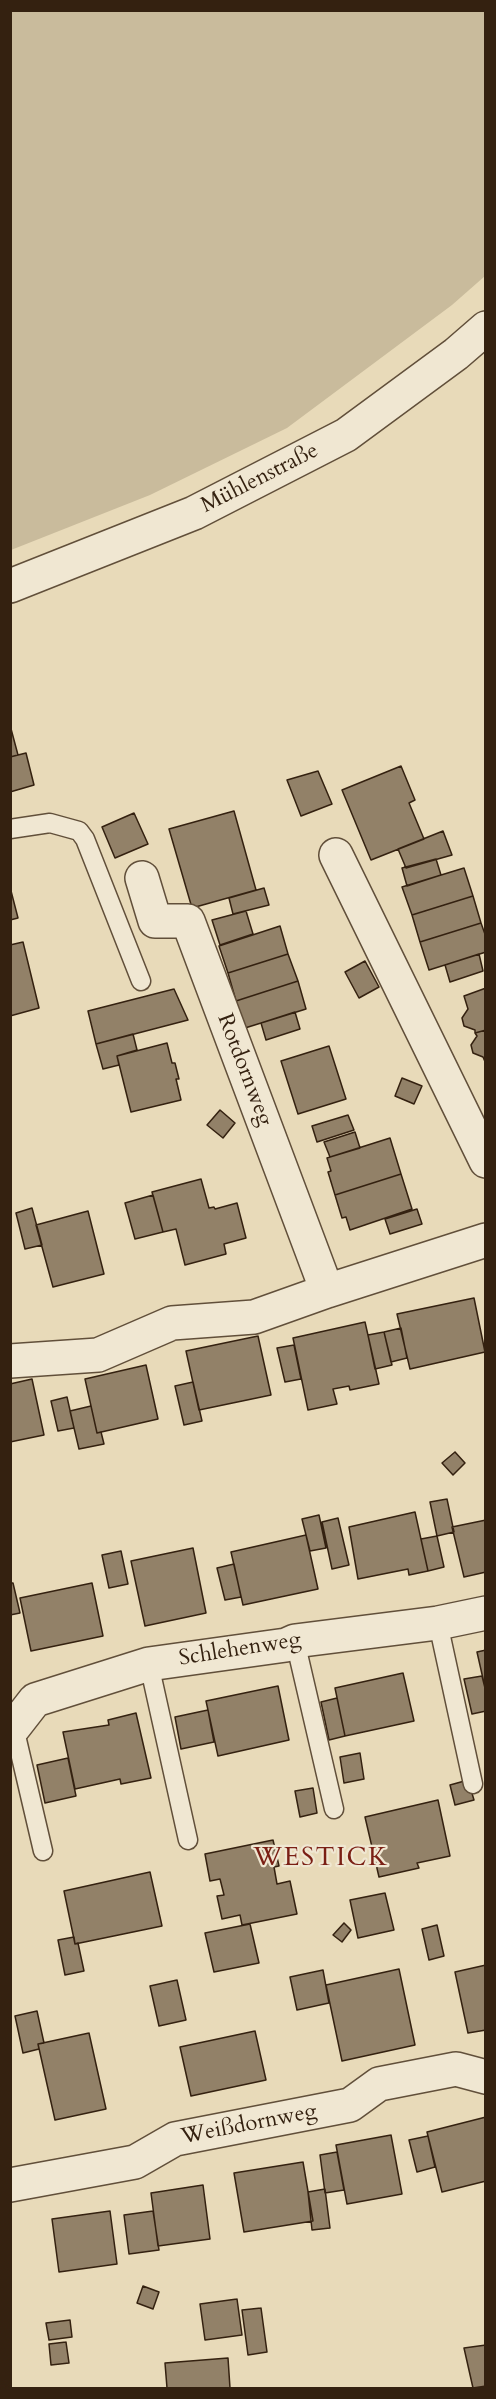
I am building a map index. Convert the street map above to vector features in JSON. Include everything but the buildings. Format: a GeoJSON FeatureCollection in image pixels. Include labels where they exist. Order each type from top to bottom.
{"type":"FeatureCollection","features":[{"type":"Feature","properties":{"kind":"street","name":"Mühlenstraße"},"geometry":{"type":"LineString","coordinates":[[10,586],[194,513],[346,435],[456,354],[486,328]]}},
{"type":"Feature","properties":{"kind":"street"},"geometry":{"type":"LineString","coordinates":[[336,855],[486,1161]]}},
{"type":"Feature","properties":{"kind":"street","name":"Rotdornweg"},"geometry":{"type":"LineString","coordinates":[[142,878],[155,921],[188,921],[327,1291]]}},
{"type":"Feature","properties":{"kind":"street"},"geometry":{"type":"LineString","coordinates":[[10,1361],[98,1355],[172,1323],[254,1317],[486,1240]]}},
{"type":"Feature","properties":{"kind":"street","name":"Schlehenweg"},"geometry":{"type":"LineString","coordinates":[[12,1728],[35,1700],[149,1664],[286,1645],[296,1641],[438,1623],[486,1613]]}},
{"type":"Feature","properties":{"kind":"street","name":"Weißdornweg"},"geometry":{"type":"LineString","coordinates":[[10,2185],[135,2162],[175,2139],[350,2105],[379,2084],[456,2069],[486,2077]]}},
{"type":"Feature","properties":{"kind":"lane"},"geometry":{"type":"LineString","coordinates":[[10,829],[50,823],[79,831],[86,839],[141,981]]}},
{"type":"Feature","properties":{"kind":"lane"},"geometry":{"type":"LineString","coordinates":[[438,1623],[473,1784]]}},
{"type":"Feature","properties":{"kind":"lane"},"geometry":{"type":"LineString","coordinates":[[296,1641],[334,1809]]}},
{"type":"Feature","properties":{"kind":"lane"},"geometry":{"type":"LineString","coordinates":[[149,1664],[188,1840]]}},
{"type":"Feature","properties":{"kind":"lane"},"geometry":{"type":"LineString","coordinates":[[12,1728],[43,1851]]}},
{"type":"Feature","properties":{"kind":"shaded area"},"geometry":{"type":"Polygon","coordinates":[[[11,10],[485,11],[485,276],[452,305],[287,428],[150,495],[11,550],[11,10]]]}},
{"type":"Feature","properties":{"kind":"district","name":"WESTICK"},"geometry":{"type":"Point","coordinates":[321,1859]}}]}
